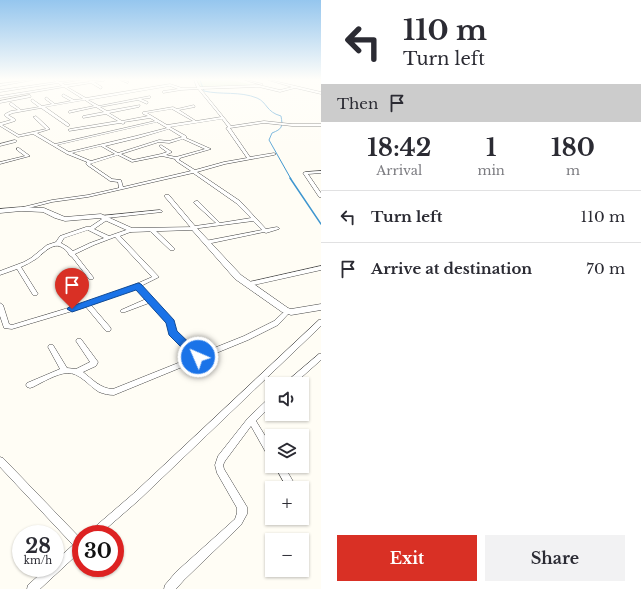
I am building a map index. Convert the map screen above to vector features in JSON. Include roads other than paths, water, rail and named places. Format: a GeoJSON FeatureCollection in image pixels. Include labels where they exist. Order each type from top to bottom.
{"type":"FeatureCollection","features":[{"type":"Feature","properties":{"kind":"street"},"geometry":{"type":"LineString","coordinates":[[16,107],[21,111]]}},
{"type":"Feature","properties":{"kind":"street"},"geometry":{"type":"LineString","coordinates":[[0,125],[14,120],[6,116],[7,114],[39,107]]}},
{"type":"Feature","properties":{"kind":"street"},"geometry":{"type":"LineString","coordinates":[[43,107],[68,125]]}},
{"type":"Feature","properties":{"kind":"street"},"geometry":{"type":"LineString","coordinates":[[70,112],[95,107]]}},
{"type":"Feature","properties":{"kind":"street"},"geometry":{"type":"LineString","coordinates":[[99,107],[123,123]]}},
{"type":"Feature","properties":{"kind":"street"},"geometry":{"type":"LineString","coordinates":[[84,117],[131,107]]}},
{"type":"Feature","properties":{"kind":"street"},"geometry":{"type":"LineString","coordinates":[[176,110],[187,107]]}},
{"type":"Feature","properties":{"kind":"street"},"geometry":{"type":"LineString","coordinates":[[215,107],[230,126],[228,128],[249,158]]}},
{"type":"Feature","properties":{"kind":"street"},"geometry":{"type":"LineString","coordinates":[[162,155],[177,158],[209,150],[184,138],[185,137],[144,113],[172,108],[196,122]]}},
{"type":"Feature","properties":{"kind":"street"},"geometry":{"type":"LineString","coordinates":[[0,125],[18,136],[48,129],[35,117]]}},
{"type":"Feature","properties":{"kind":"street"},"geometry":{"type":"LineString","coordinates":[[70,130],[123,123],[150,117]]}},
{"type":"Feature","properties":{"kind":"street"},"geometry":{"type":"LineString","coordinates":[[68,152],[138,137],[167,127],[223,118]]}},
{"type":"Feature","properties":{"kind":"street"},"geometry":{"type":"LineString","coordinates":[[53,144],[157,121]]}},
{"type":"Feature","properties":{"kind":"street"},"geometry":{"type":"LineString","coordinates":[[230,126],[264,122],[292,125],[321,125]]}},
{"type":"Feature","properties":{"kind":"street"},"geometry":{"type":"LineString","coordinates":[[34,133],[68,152],[90,162],[159,141],[169,142],[184,138]]}},
{"type":"Feature","properties":{"kind":"street"},"geometry":{"type":"LineString","coordinates":[[0,144],[15,141]]}},
{"type":"Feature","properties":{"kind":"street"},"geometry":{"type":"LineString","coordinates":[[101,144],[132,161],[170,152],[161,146]]}},
{"type":"Feature","properties":{"kind":"street"},"geometry":{"type":"LineString","coordinates":[[0,163],[28,156],[18,149]]}},
{"type":"Feature","properties":{"kind":"street"},"geometry":{"type":"LineString","coordinates":[[0,211],[21,209],[88,196],[224,163],[274,154]]}},
{"type":"Feature","properties":{"kind":"street"},"geometry":{"type":"LineString","coordinates":[[177,158],[238,202],[266,230]]}},
{"type":"Feature","properties":{"kind":"street"},"geometry":{"type":"LineString","coordinates":[[90,162],[88,164],[111,180],[120,181],[121,188]]}},
{"type":"Feature","properties":{"kind":"street"},"geometry":{"type":"LineString","coordinates":[[321,172],[305,173],[321,195]]}},
{"type":"Feature","properties":{"kind":"street"},"geometry":{"type":"LineString","coordinates":[[167,196],[238,277],[284,310],[321,309]]}},
{"type":"Feature","properties":{"kind":"street"},"geometry":{"type":"LineString","coordinates":[[196,202],[219,224]]}},
{"type":"Feature","properties":{"kind":"street"},"geometry":{"type":"LineString","coordinates":[[21,209],[44,210],[61,218],[103,217],[160,211]]}},
{"type":"Feature","properties":{"kind":"street"},"geometry":{"type":"LineString","coordinates":[[0,273],[31,260],[43,250],[58,244],[64,235],[90,229],[105,219],[103,217]]}},
{"type":"Feature","properties":{"kind":"street"},"geometry":{"type":"LineString","coordinates":[[103,217],[131,230]]}},
{"type":"Feature","properties":{"kind":"street"},"geometry":{"type":"LineString","coordinates":[[71,254],[92,244],[131,230],[194,228],[255,219]]}},
{"type":"Feature","properties":{"kind":"street"},"geometry":{"type":"LineString","coordinates":[[207,242],[277,228]]}},
{"type":"Feature","properties":{"kind":"street"},"geometry":{"type":"LineString","coordinates":[[90,229],[110,238]]}},
{"type":"Feature","properties":{"kind":"street"},"geometry":{"type":"LineString","coordinates":[[152,230],[172,249]]}},
{"type":"Feature","properties":{"kind":"street"},"geometry":{"type":"LineString","coordinates":[[0,305],[6,326],[12,327],[87,304],[156,278],[116,235]]}},
{"type":"Feature","properties":{"kind":"street"},"geometry":{"type":"LineString","coordinates":[[58,244],[62,245],[71,254],[91,278]]}},
{"type":"Feature","properties":{"kind":"street"},"geometry":{"type":"LineString","coordinates":[[18,266],[35,294]]}},
{"type":"Feature","properties":{"kind":"street"},"geometry":{"type":"LineString","coordinates":[[249,284],[321,268]]}},
{"type":"Feature","properties":{"kind":"street"},"geometry":{"type":"LineString","coordinates":[[138,286],[170,322],[173,332],[198,357]]}},
{"type":"Feature","properties":{"kind":"street"},"geometry":{"type":"LineString","coordinates":[[123,311],[150,300]]}},
{"type":"Feature","properties":{"kind":"street"},"geometry":{"type":"LineString","coordinates":[[87,304],[108,329]]}},
{"type":"Feature","properties":{"kind":"street"},"geometry":{"type":"LineString","coordinates":[[30,385],[69,370],[76,372],[105,392],[109,393],[246,338],[276,324],[288,311]]}},
{"type":"Feature","properties":{"kind":"street"},"geometry":{"type":"LineString","coordinates":[[103,525],[136,497],[321,322]]}},
{"type":"Feature","properties":{"kind":"street"},"geometry":{"type":"LineString","coordinates":[[76,372],[93,364],[94,362],[78,340]]}},
{"type":"Feature","properties":{"kind":"street"},"geometry":{"type":"LineString","coordinates":[[51,347],[65,371]]}},
{"type":"Feature","properties":{"kind":"street"},"geometry":{"type":"LineString","coordinates":[[297,377],[321,356]]}},
{"type":"Feature","properties":{"kind":"street"},"geometry":{"type":"LineString","coordinates":[[169,589],[180,576],[238,522],[242,514],[242,507],[220,470],[219,465],[221,459],[251,420],[265,407]]}},
{"type":"Feature","properties":{"kind":"street"},"geometry":{"type":"LineString","coordinates":[[251,420],[265,443]]}},
{"type":"Feature","properties":{"kind":"street"},"geometry":{"type":"LineString","coordinates":[[0,461],[72,537]]}},
{"type":"Feature","properties":{"kind":"street"},"geometry":{"type":"LineString","coordinates":[[32,589],[72,552]]}},
{"type":"Feature","properties":{"kind":"waterway"},"geometry":{"type":"LineString","coordinates":[[267,107],[272,112],[281,116],[281,127],[272,133],[269,140],[291,179]]}},
{"type":"Feature","properties":{"kind":"waterway"},"geometry":{"type":"LineString","coordinates":[[290,178],[321,224]]}}]}
